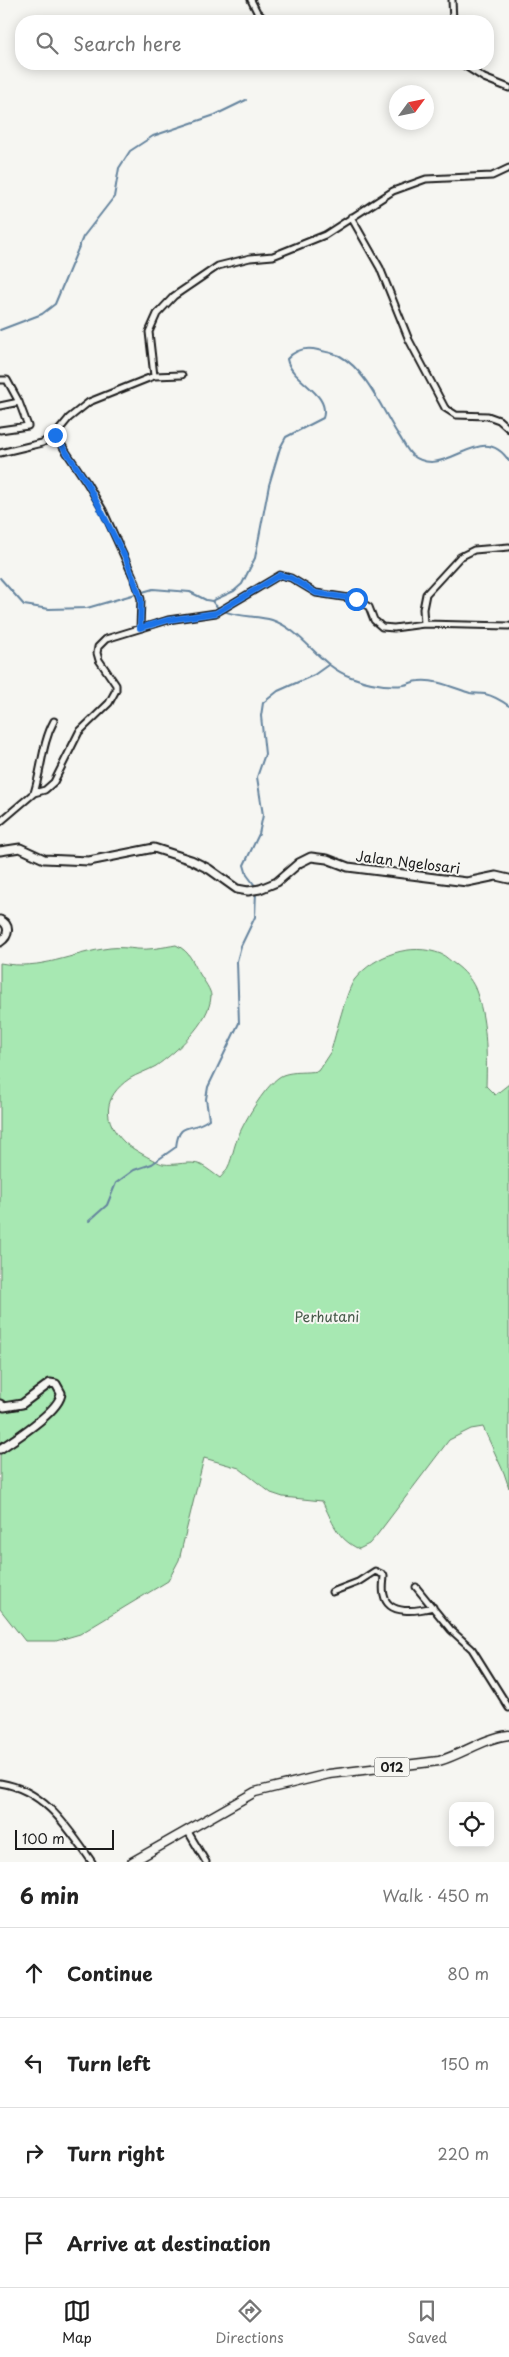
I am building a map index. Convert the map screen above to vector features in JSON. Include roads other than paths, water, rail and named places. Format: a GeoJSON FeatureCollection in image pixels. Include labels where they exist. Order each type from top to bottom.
{"type":"FeatureCollection","features":[{"type":"Feature","properties":{"kind":"main road","name":"012"},"geometry":{"type":"LineString","coordinates":[[132,1862],[254,1792],[329,1774],[439,1761],[453,1757],[492,1738],[509,1735]]}},
{"type":"Feature","properties":{"kind":"street"},"geometry":{"type":"LineString","coordinates":[[251,0],[261,15]]}},
{"type":"Feature","properties":{"kind":"street"},"geometry":{"type":"LineString","coordinates":[[452,0],[453,15]]}},
{"type":"Feature","properties":{"kind":"street"},"geometry":{"type":"LineString","coordinates":[[471,70],[484,78],[509,88]]}},
{"type":"Feature","properties":{"kind":"street"},"geometry":{"type":"LineString","coordinates":[[154,376],[149,332],[157,314],[174,296],[218,266],[250,258],[273,256],[325,235],[393,191],[426,180],[492,176],[509,168]]}},
{"type":"Feature","properties":{"kind":"street"},"geometry":{"type":"LineString","coordinates":[[351,217],[380,268],[409,340],[445,408],[456,415],[488,416],[499,420],[509,429]]}},
{"type":"Feature","properties":{"kind":"street"},"geometry":{"type":"LineString","coordinates":[[0,453],[42,443],[55,435],[69,418],[89,402],[154,376],[182,375]]}},
{"type":"Feature","properties":{"kind":"street"},"geometry":{"type":"LineString","coordinates":[[0,380],[7,380],[19,402],[28,426],[0,430]]}},
{"type":"Feature","properties":{"kind":"street"},"geometry":{"type":"LineString","coordinates":[[0,406],[19,402]]}},
{"type":"Feature","properties":{"kind":"street"},"geometry":{"type":"LineString","coordinates":[[55,435],[99,503],[136,583],[141,599],[140,628]]}},
{"type":"Feature","properties":{"kind":"street"},"geometry":{"type":"LineString","coordinates":[[424,624],[423,609],[426,594],[460,557],[474,550],[509,547]]}},
{"type":"Feature","properties":{"kind":"street"},"geometry":{"type":"LineString","coordinates":[[0,822],[34,793],[45,790],[54,782],[79,732],[109,703],[116,690],[114,681],[99,660],[98,647],[106,639],[168,620],[216,613],[280,575],[291,578],[316,593],[356,599],[369,607],[374,620],[382,627],[394,628],[424,624],[509,626]]}},
{"type":"Feature","properties":{"kind":"street"},"geometry":{"type":"LineString","coordinates":[[34,793],[42,768],[45,736],[54,720]]}},
{"type":"Feature","properties":{"kind":"street","name":"Jalan Ngelosari"},"geometry":{"type":"LineString","coordinates":[[0,851],[20,848],[44,859],[55,861],[89,861],[154,848],[191,860],[209,869],[237,889],[248,891],[260,889],[277,882],[299,863],[311,857],[327,859],[348,867],[467,882],[496,876],[509,878]]}},
{"type":"Feature","properties":{"kind":"street"},"geometry":{"type":"LineString","coordinates":[[0,920],[5,922],[7,927],[6,937],[0,942]]}},
{"type":"Feature","properties":{"kind":"street"},"geometry":{"type":"LineString","coordinates":[[0,1404],[4,1407],[22,1404],[50,1383],[56,1384],[61,1393],[58,1403],[47,1414],[0,1448]]}},
{"type":"Feature","properties":{"kind":"street"},"geometry":{"type":"LineString","coordinates":[[332,1592],[358,1582],[375,1571],[384,1575],[384,1595],[388,1605],[397,1609],[416,1611],[433,1607]]}},
{"type":"Feature","properties":{"kind":"street"},"geometry":{"type":"LineString","coordinates":[[416,1588],[451,1630],[472,1649],[509,1708]]}},
{"type":"Feature","properties":{"kind":"street"},"geometry":{"type":"LineString","coordinates":[[0,1784],[23,1790],[49,1806],[66,1824],[92,1862]]}},
{"type":"Feature","properties":{"kind":"street"},"geometry":{"type":"LineString","coordinates":[[186,1830],[206,1862]]}},
{"type":"Feature","properties":{"kind":"waterway"},"geometry":{"type":"LineString","coordinates":[[0,330],[42,314],[55,304],[83,237],[114,197],[119,168],[130,151],[153,136],[215,115],[246,100]]}},
{"type":"Feature","properties":{"kind":"waterway"},"geometry":{"type":"LineString","coordinates":[[212,601],[234,591],[242,584],[255,558],[269,485],[280,448],[286,437],[323,418],[324,409],[321,401],[290,367],[287,359],[297,351],[314,349],[338,355],[349,362],[366,380],[412,455],[425,461],[438,461],[475,447],[487,446],[498,450],[509,461]]}},
{"type":"Feature","properties":{"kind":"waterway"},"geometry":{"type":"LineString","coordinates":[[0,578],[24,605],[49,609],[87,608],[153,589],[190,592],[212,601],[223,611],[264,618],[283,625],[330,665],[351,677],[384,685],[404,685],[417,681],[432,681],[470,693],[488,695],[509,706]]}},
{"type":"Feature","properties":{"kind":"waterway"},"geometry":{"type":"LineString","coordinates":[[256,887],[247,875],[244,865],[259,834],[263,815],[257,777],[265,754],[261,716],[263,703],[278,691],[314,675],[328,665]]}},
{"type":"Feature","properties":{"kind":"waterway"},"geometry":{"type":"LineString","coordinates":[[89,1221],[107,1205],[116,1183],[134,1170],[152,1164],[176,1147],[180,1133],[183,1130],[209,1119],[206,1099],[208,1087],[239,1023],[237,961],[241,946],[255,917],[256,891]]}},
{"type":"Feature","properties":{"kind":"park label","name":"Perhutani"},"geometry":{"type":"Point","coordinates":[327,1316]}}]}
